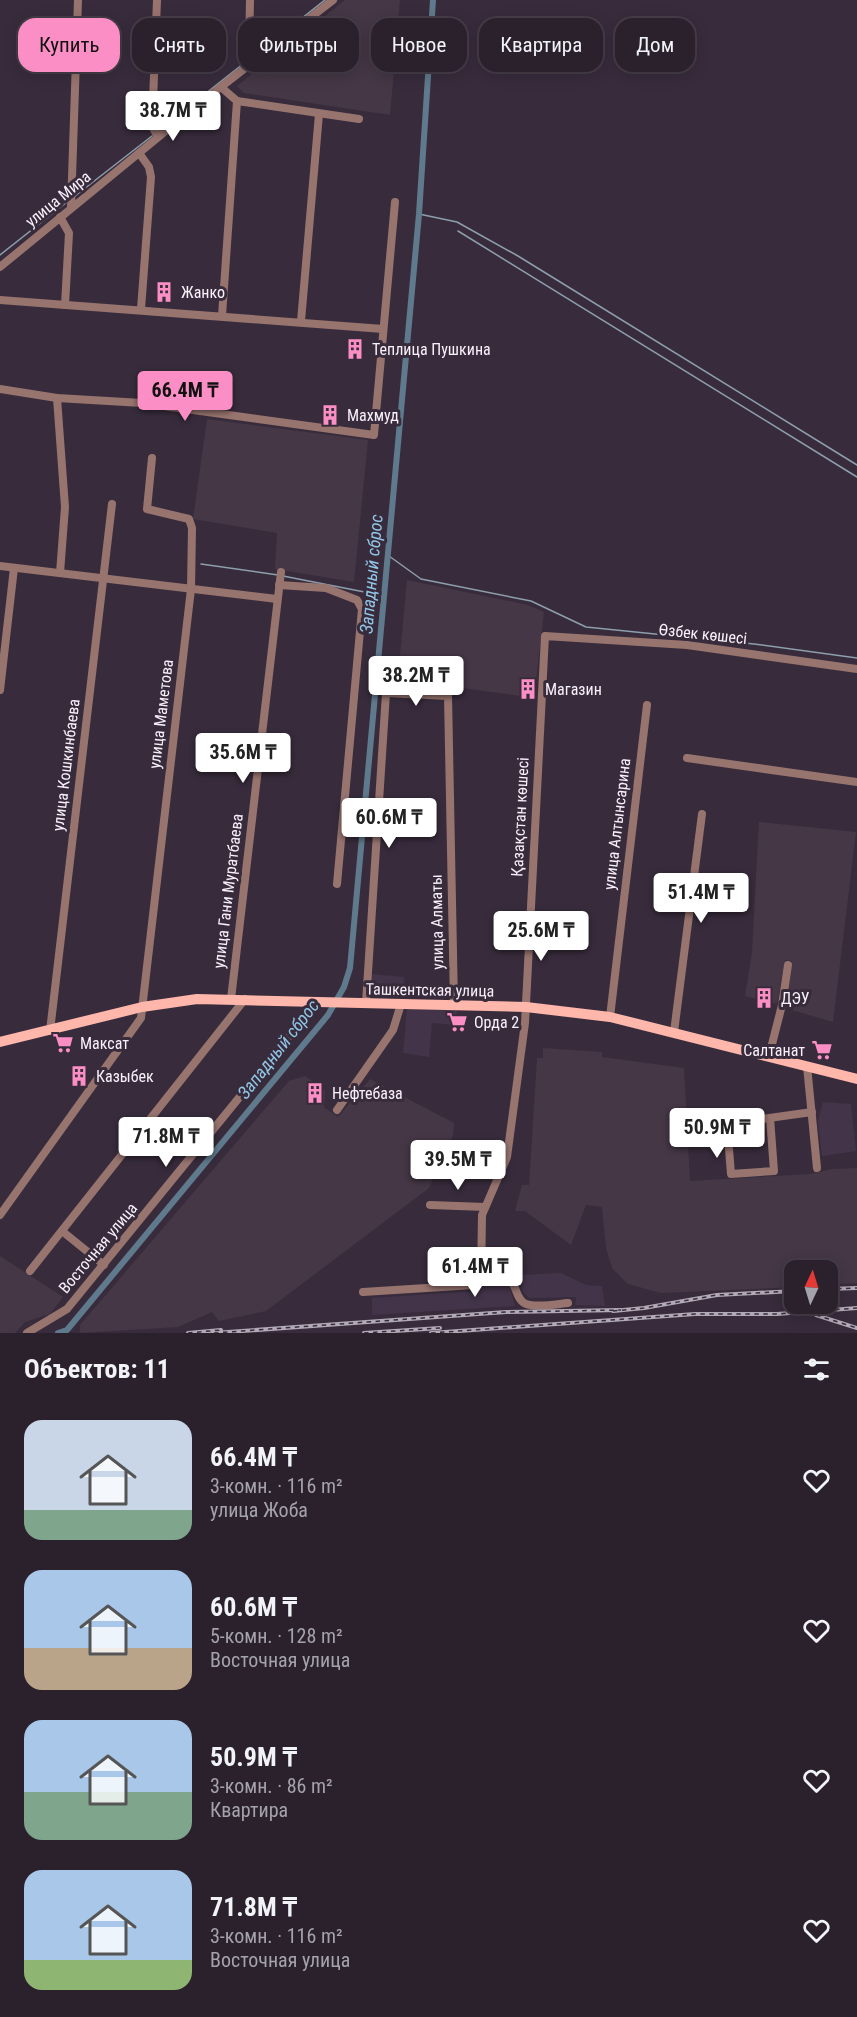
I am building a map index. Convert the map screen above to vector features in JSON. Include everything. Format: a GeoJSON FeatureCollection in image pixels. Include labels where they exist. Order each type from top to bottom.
{"type":"FeatureCollection","features":[{"type":"Feature","properties":{"kind":"main road","name":"Ташкентская улица"},"geometry":{"type":"LineString","coordinates":[[0,1042],[142,1006],[187,1000],[245,999],[526,1007],[610,1017],[857,1079]]}},
{"type":"Feature","properties":{"kind":"street"},"geometry":{"type":"LineString","coordinates":[[71,207],[78,0]]}},
{"type":"Feature","properties":{"kind":"street"},"geometry":{"type":"LineString","coordinates":[[157,0],[152,126],[158,137]]}},
{"type":"Feature","properties":{"kind":"street"},"geometry":{"type":"LineString","coordinates":[[250,0],[250,18]]}},
{"type":"Feature","properties":{"kind":"street","name":"улица Мира"},"geometry":{"type":"LineString","coordinates":[[310,18],[333,0]]}},
{"type":"Feature","properties":{"kind":"street","name":"улица Мира"},"geometry":{"type":"LineString","coordinates":[[0,267],[71,207],[241,72]]}},
{"type":"Feature","properties":{"kind":"street"},"geometry":{"type":"LineString","coordinates":[[222,87],[237,102],[359,119]]}},
{"type":"Feature","properties":{"kind":"street"},"geometry":{"type":"LineString","coordinates":[[222,316],[237,102]]}},
{"type":"Feature","properties":{"kind":"street"},"geometry":{"type":"LineString","coordinates":[[301,321],[319,114]]}},
{"type":"Feature","properties":{"kind":"street"},"geometry":{"type":"LineString","coordinates":[[139,153],[149,167],[151,177],[141,309]]}},
{"type":"Feature","properties":{"kind":"street"},"geometry":{"type":"LineString","coordinates":[[0,389],[57,398],[142,403],[374,435],[395,202]]}},
{"type":"Feature","properties":{"kind":"street"},"geometry":{"type":"LineString","coordinates":[[60,217],[69,233],[65,305]]}},
{"type":"Feature","properties":{"kind":"street"},"geometry":{"type":"LineString","coordinates":[[0,300],[383,329]]}},
{"type":"Feature","properties":{"kind":"street"},"geometry":{"type":"LineString","coordinates":[[57,398],[65,507],[60,573]]}},
{"type":"Feature","properties":{"kind":"street","name":"улица Маметова"},"geometry":{"type":"LineString","coordinates":[[0,1215],[141,1018],[191,589],[192,528],[189,519],[147,509],[152,458]]}},
{"type":"Feature","properties":{"kind":"street","name":"улица Кошкинбаева"},"geometry":{"type":"LineString","coordinates":[[50,1031],[112,504]]}},
{"type":"Feature","properties":{"kind":"street"},"geometry":{"type":"LineString","coordinates":[[0,566],[277,599]]}},
{"type":"Feature","properties":{"kind":"street"},"geometry":{"type":"LineString","coordinates":[[0,690],[14,568]]}},
{"type":"Feature","properties":{"kind":"street","name":"улица Гани Муратбаева"},"geometry":{"type":"LineString","coordinates":[[231,999],[280,572]]}},
{"type":"Feature","properties":{"kind":"street"},"geometry":{"type":"LineString","coordinates":[[279,585],[326,588],[357,600],[362,609],[337,884]]}},
{"type":"Feature","properties":{"kind":"street","name":"Өзбек көшесі"},"geometry":{"type":"LineString","coordinates":[[545,636],[687,645],[857,669]]}},
{"type":"Feature","properties":{"kind":"street","name":"Қазақстан көшесі"},"geometry":{"type":"LineString","coordinates":[[481,1280],[480,1227],[485,1207],[507,1157],[526,1007],[545,636]]}},
{"type":"Feature","properties":{"kind":"street","name":"улица Алматы"},"geometry":{"type":"LineString","coordinates":[[366,1004],[386,693],[448,696],[454,1004]]}},
{"type":"Feature","properties":{"kind":"street","name":"улица Алтынсарина"},"geometry":{"type":"LineString","coordinates":[[610,1017],[647,705]]}},
{"type":"Feature","properties":{"kind":"street"},"geometry":{"type":"LineString","coordinates":[[687,758],[857,782]]}},
{"type":"Feature","properties":{"kind":"street"},"geometry":{"type":"LineString","coordinates":[[674,1032],[702,814]]}},
{"type":"Feature","properties":{"kind":"street"},"geometry":{"type":"LineString","coordinates":[[769,1056],[782,1005],[788,965]]}},
{"type":"Feature","properties":{"kind":"street"},"geometry":{"type":"LineString","coordinates":[[30,1271],[245,999]]}},
{"type":"Feature","properties":{"kind":"street","name":"Восточная улица"},"geometry":{"type":"LineString","coordinates":[[27,1333],[67,1309],[321,1002]]}},
{"type":"Feature","properties":{"kind":"street"},"geometry":{"type":"LineString","coordinates":[[338,1110],[393,1030],[401,1004]]}},
{"type":"Feature","properties":{"kind":"street"},"geometry":{"type":"LineString","coordinates":[[807,1066],[817,1168]]}},
{"type":"Feature","properties":{"kind":"street"},"geometry":{"type":"LineString","coordinates":[[770,1118],[774,1171],[731,1174],[727,1124],[812,1112]]}},
{"type":"Feature","properties":{"kind":"street"},"geometry":{"type":"LineString","coordinates":[[430,1204],[485,1207]]}},
{"type":"Feature","properties":{"kind":"street"},"geometry":{"type":"LineString","coordinates":[[62,1231],[104,1265]]}},
{"type":"Feature","properties":{"kind":"street"},"geometry":{"type":"LineString","coordinates":[[363,1292],[474,1285],[490,1276],[507,1276],[513,1280],[519,1298],[526,1304],[568,1303]]}},
{"type":"Feature","properties":{"kind":"shaded area"},"geometry":{"type":"Polygon","coordinates":[[[345,0],[400,0],[398,18],[371,18],[371,72],[394,72],[390,115],[244,93],[237,86],[255,72],[359,72],[359,18],[322,18],[345,0]]]}},
{"type":"Feature","properties":{"kind":"shaded area"},"geometry":{"type":"Polygon","coordinates":[[[207,419],[368,440],[354,582],[275,569],[277,533],[193,519],[207,419]]]}},
{"type":"Feature","properties":{"kind":"shaded area"},"geometry":{"type":"Polygon","coordinates":[[[407,580],[528,605],[544,612],[534,698],[463,688],[454,692],[420,689],[422,682],[398,677],[407,580]]]}},
{"type":"Feature","properties":{"kind":"shaded area"},"geometry":{"type":"Polygon","coordinates":[[[759,822],[856,832],[833,1022],[785,1008],[792,961],[785,960],[777,1004],[745,996],[752,953],[759,822]]]}},
{"type":"Feature","properties":{"kind":"shaded area"},"geometry":{"type":"Polygon","coordinates":[[[370,974],[404,977],[405,991],[369,991],[370,974]]]}},
{"type":"Feature","properties":{"kind":"shaded area"},"geometry":{"type":"Polygon","coordinates":[[[407,1007],[457,1010],[456,1025],[432,1023],[429,1057],[403,1053],[407,1007]]]}},
{"type":"Feature","properties":{"kind":"shaded area"},"geometry":{"type":"Polygon","coordinates":[[[543,1048],[602,1052],[602,1057],[684,1068],[690,1181],[810,1174],[832,1169],[857,1168],[857,1283],[838,1284],[838,1260],[784,1260],[784,1287],[661,1293],[628,1284],[612,1268],[606,1248],[602,1207],[586,1205],[571,1245],[525,1211],[515,1211],[522,1185],[529,1185],[537,1058],[543,1058],[543,1048]]]}},
{"type":"Feature","properties":{"kind":"shaded area","name":"Нефтебаза"},"geometry":{"type":"Polygon","coordinates":[[[305,1076],[325,1090],[324,1107],[338,1117],[370,1079],[454,1123],[453,1135],[429,1188],[266,1311],[219,1321],[212,1312],[178,1327],[80,1333],[80,1325],[289,1081],[305,1076]]]}},
{"type":"Feature","properties":{"kind":"shaded area"},"geometry":{"type":"Polygon","coordinates":[[[823,1102],[851,1104],[856,1151],[822,1156],[818,1122],[823,1102]]]}},
{"type":"Feature","properties":{"kind":"shaded area"},"geometry":{"type":"Polygon","coordinates":[[[0,1256],[63,1297],[50,1314],[25,1322],[15,1333],[0,1333],[0,1256]]]}},
{"type":"Feature","properties":{"kind":"shaded area"},"geometry":{"type":"Polygon","coordinates":[[[561,1273],[586,1285],[602,1286],[605,1306],[575,1305],[576,1297],[529,1298],[523,1292],[520,1275],[561,1273]]]}},
{"type":"Feature","properties":{"kind":"shaded area"},"geometry":{"type":"Polygon","coordinates":[[[503,1282],[509,1285],[515,1306],[372,1315],[372,1298],[478,1291],[488,1283],[503,1282]]]}},
{"type":"Feature","properties":{"kind":"waterway"},"geometry":{"type":"LineString","coordinates":[[302,18],[325,0]]}},
{"type":"Feature","properties":{"kind":"waterway","name":"Западный сброс"},"geometry":{"type":"LineString","coordinates":[[58,1333],[67,1330],[328,1015],[344,987],[350,968],[419,214],[433,0]]}},
{"type":"Feature","properties":{"kind":"waterway"},"geometry":{"type":"LineString","coordinates":[[158,131],[238,68]]}},
{"type":"Feature","properties":{"kind":"waterway"},"geometry":{"type":"LineString","coordinates":[[75,196],[152,136]]}},
{"type":"Feature","properties":{"kind":"waterway"},"geometry":{"type":"LineString","coordinates":[[0,255],[67,202]]}},
{"type":"Feature","properties":{"kind":"waterway"},"geometry":{"type":"LineString","coordinates":[[419,214],[457,222],[518,256],[857,465]]}},
{"type":"Feature","properties":{"kind":"waterway"},"geometry":{"type":"LineString","coordinates":[[458,231],[857,477]]}},
{"type":"Feature","properties":{"kind":"waterway"},"geometry":{"type":"LineString","coordinates":[[389,556],[421,579],[531,601],[586,627],[754,644],[857,658]]}},
{"type":"Feature","properties":{"kind":"waterway"},"geometry":{"type":"LineString","coordinates":[[201,564],[278,575]]}},
{"type":"Feature","properties":{"kind":"waterway"},"geometry":{"type":"LineString","coordinates":[[283,576],[385,596]]}},
{"type":"Feature","properties":{"kind":"railway"},"geometry":{"type":"LineString","coordinates":[[838,1289],[857,1288]]}},
{"type":"Feature","properties":{"kind":"railway"},"geometry":{"type":"LineString","coordinates":[[613,1311],[717,1295],[784,1292]]}},
{"type":"Feature","properties":{"kind":"railway"},"geometry":{"type":"LineString","coordinates":[[431,1333],[695,1314],[777,1314],[857,1308]]}},
{"type":"Feature","properties":{"kind":"railway"},"geometry":{"type":"LineString","coordinates":[[214,1333],[506,1312],[621,1310]]}},
{"type":"Feature","properties":{"kind":"railway"},"geometry":{"type":"LineString","coordinates":[[816,1315],[857,1328]]}},
{"type":"Feature","properties":{"kind":"railway"},"geometry":{"type":"LineString","coordinates":[[364,1333],[440,1328]]}},
{"type":"Feature","properties":{"kind":"railway"},"geometry":{"type":"LineString","coordinates":[[188,1333],[221,1330]]}},
{"type":"Feature","properties":{"kind":"place","name":"Жанко"},"geometry":{"type":"Point","coordinates":[164,292]}},
{"type":"Feature","properties":{"kind":"place","name":"Теплица Пушкина"},"geometry":{"type":"Point","coordinates":[355,349]}},
{"type":"Feature","properties":{"kind":"place","name":"Махмуд"},"geometry":{"type":"Point","coordinates":[330,415]}},
{"type":"Feature","properties":{"kind":"place","name":"Магазин"},"geometry":{"type":"Point","coordinates":[528,689]}},
{"type":"Feature","properties":{"kind":"place","name":"ДЭУ"},"geometry":{"type":"Point","coordinates":[764,998]}},
{"type":"Feature","properties":{"kind":"place","name":"Орда 2"},"geometry":{"type":"Point","coordinates":[457,1022]}},
{"type":"Feature","properties":{"kind":"place","name":"Максат"},"geometry":{"type":"Point","coordinates":[63,1043]}},
{"type":"Feature","properties":{"kind":"place","name":"Салтанат"},"geometry":{"type":"Point","coordinates":[822,1050]}},
{"type":"Feature","properties":{"kind":"place","name":"Казыбек"},"geometry":{"type":"Point","coordinates":[79,1076]}},
{"type":"Feature","properties":{"kind":"place","name":"Нефтебаза"},"geometry":{"type":"Point","coordinates":[315,1093]}}]}
